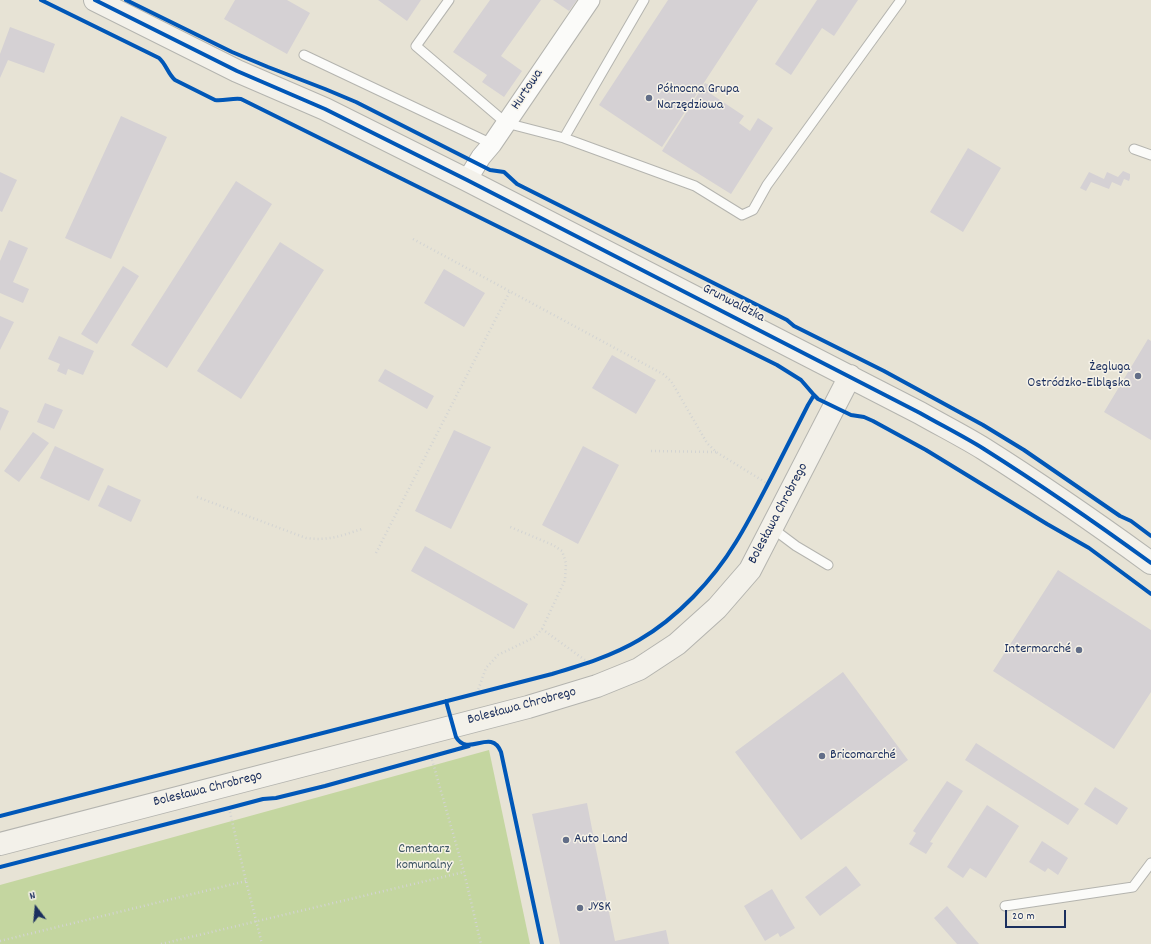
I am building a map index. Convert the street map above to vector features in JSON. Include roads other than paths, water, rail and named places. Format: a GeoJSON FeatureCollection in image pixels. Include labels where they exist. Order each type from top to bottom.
{"type":"FeatureCollection","features":[{"type":"Feature","properties":{"kind":"main road","name":"Grunwaldzka"},"geometry":{"type":"LineString","coordinates":[[95,0],[237,71],[325,108],[920,413],[983,449],[1108,532],[1151,563]]}},
{"type":"Feature","properties":{"kind":"main road","name":"Bolesława Chrobrego"},"geometry":{"type":"LineString","coordinates":[[0,844],[528,707],[597,686],[639,669],[677,644],[717,608],[750,570],[850,376]]}},
{"type":"Feature","properties":{"kind":"street","name":"Hurtowa"},"geometry":{"type":"LineString","coordinates":[[467,180],[481,157],[492,144],[590,0]]}},
{"type":"Feature","properties":{"kind":"lane"},"geometry":{"type":"LineString","coordinates":[[449,0],[416,46],[506,122],[564,138],[695,186],[742,215],[753,210],[767,185],[901,0]]}},
{"type":"Feature","properties":{"kind":"lane"},"geometry":{"type":"LineString","coordinates":[[564,138],[644,0]]}},
{"type":"Feature","properties":{"kind":"lane"},"geometry":{"type":"LineString","coordinates":[[304,55],[492,144]]}},
{"type":"Feature","properties":{"kind":"lane"},"geometry":{"type":"LineString","coordinates":[[1134,149],[1151,155]]}},
{"type":"Feature","properties":{"kind":"lane"},"geometry":{"type":"LineString","coordinates":[[772,528],[796,546],[828,565]]}},
{"type":"Feature","properties":{"kind":"lane"},"geometry":{"type":"LineString","coordinates":[[1004,906],[1133,887],[1151,863]]}},
{"type":"Feature","properties":{"kind":"place","name":"Północna Grupa Narzędziowa"},"geometry":{"type":"Point","coordinates":[649,98]}},
{"type":"Feature","properties":{"kind":"place","name":"Żegluga Ostródzko-Elbląska"},"geometry":{"type":"Point","coordinates":[1138,376]}},
{"type":"Feature","properties":{"kind":"place","name":"Intermarché"},"geometry":{"type":"Point","coordinates":[1079,650]}},
{"type":"Feature","properties":{"kind":"place","name":"Bricomarché"},"geometry":{"type":"Point","coordinates":[822,756]}},
{"type":"Feature","properties":{"kind":"place","name":"Auto Land"},"geometry":{"type":"Point","coordinates":[566,840]}},
{"type":"Feature","properties":{"kind":"place","name":"JYSK"},"geometry":{"type":"Point","coordinates":[580,908]}},
{"type":"Feature","properties":{"kind":"park label","name":"Cmentarz komunalny"},"geometry":{"type":"Point","coordinates":[424,858]}}]}
